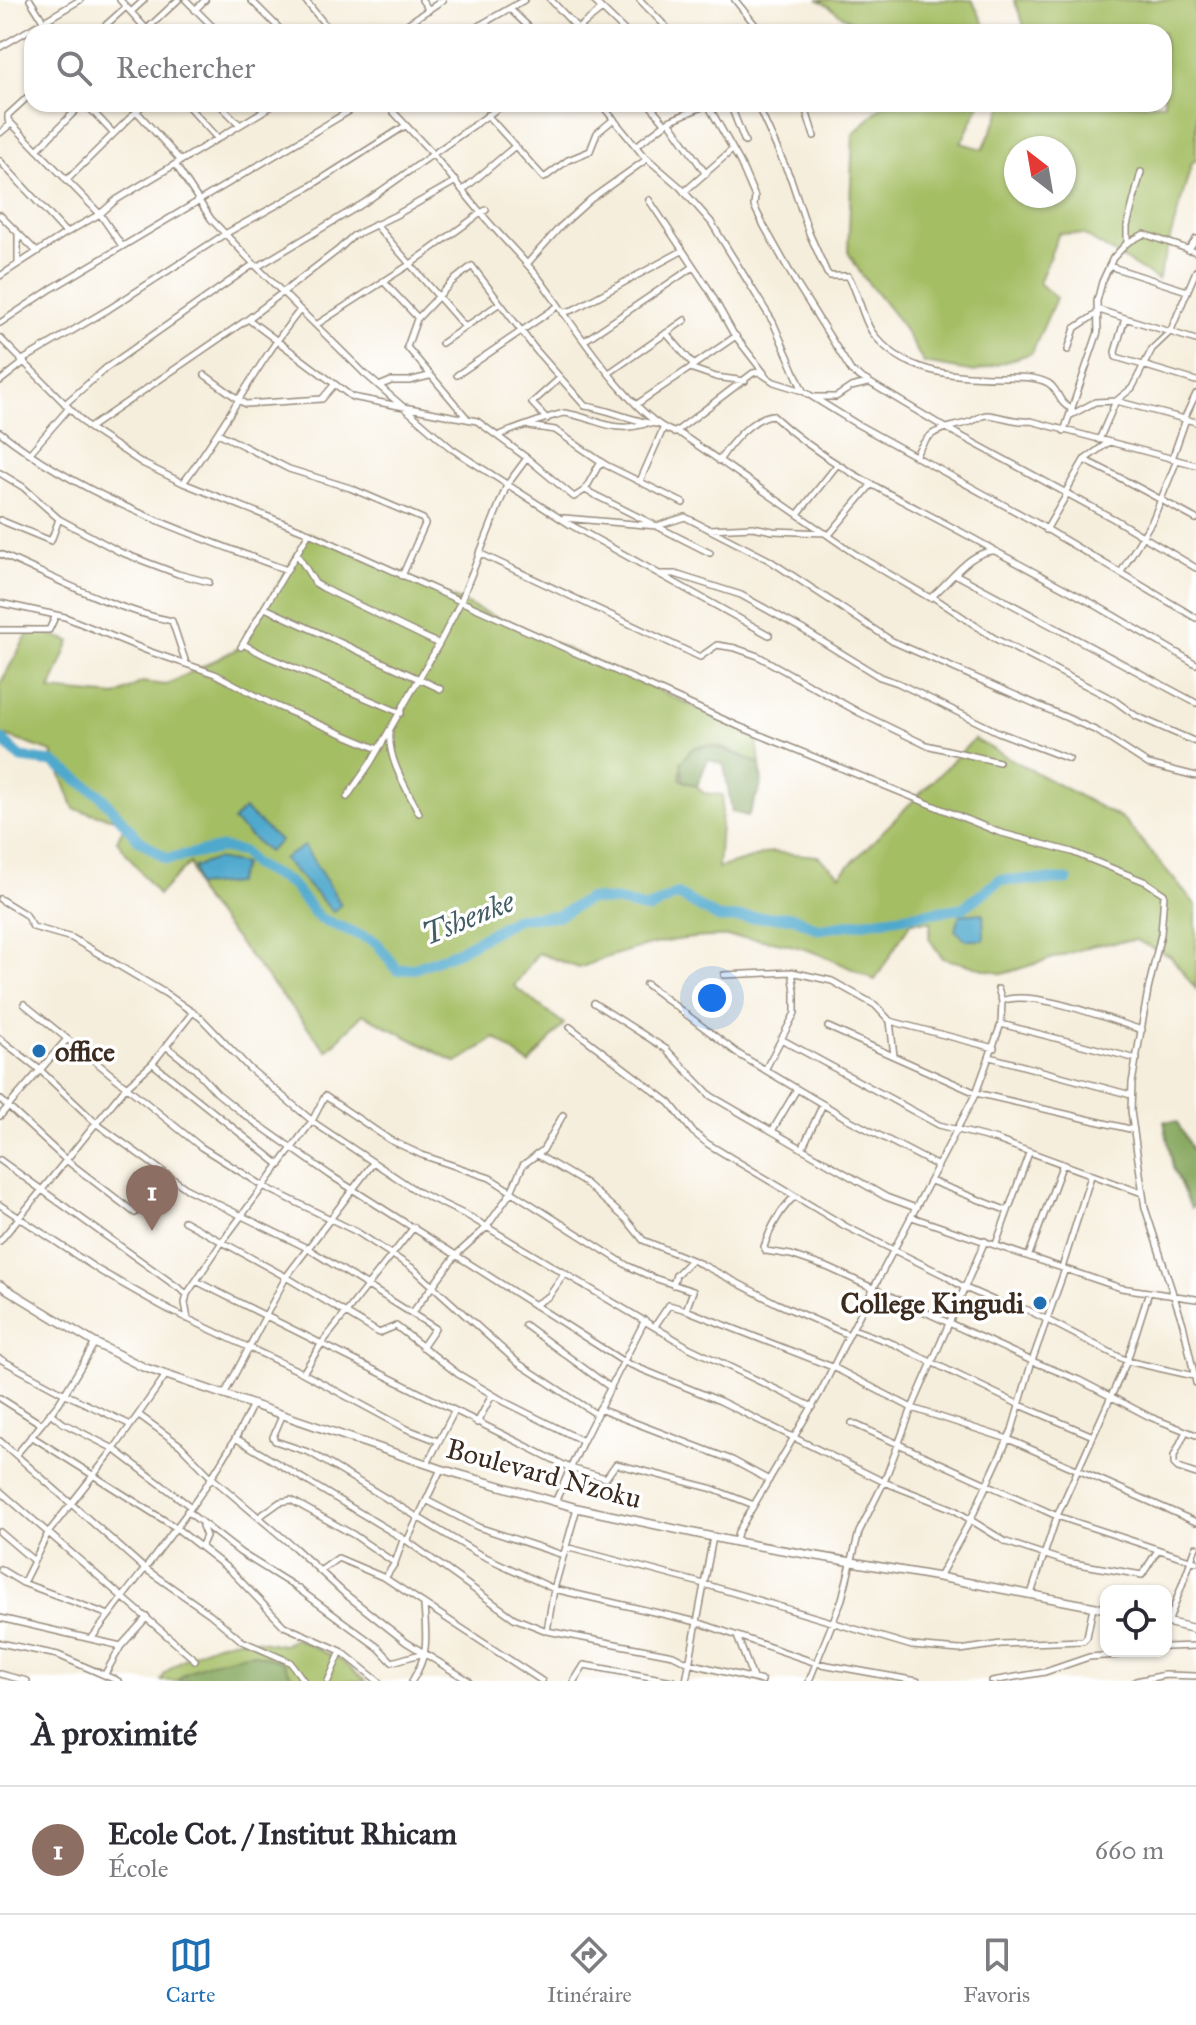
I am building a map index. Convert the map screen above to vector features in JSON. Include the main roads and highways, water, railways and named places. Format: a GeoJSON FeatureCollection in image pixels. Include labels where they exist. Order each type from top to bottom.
{"type":"FeatureCollection","features":[{"type":"Feature","properties":{"kind":"water"},"geometry":{"type":"Polygon","coordinates":[[[244,809],[280,841],[268,852],[233,821],[244,809]]]}},
{"type":"Feature","properties":{"kind":"water"},"geometry":{"type":"Polygon","coordinates":[[[304,846],[341,904],[333,912],[283,859],[304,846]]]}},
{"type":"Feature","properties":{"kind":"water"},"geometry":{"type":"Polygon","coordinates":[[[216,859],[244,864],[236,883],[196,886],[194,867],[216,859]]]}},
{"type":"Feature","properties":{"kind":"water"},"geometry":{"type":"Polygon","coordinates":[[[983,913],[984,940],[966,940],[955,930],[960,915],[983,913]]]}},
{"type":"Feature","properties":{"kind":"waterway","name":"Tshenke"},"geometry":{"type":"LineString","coordinates":[[0,738],[21,758],[53,762],[100,795],[138,839],[167,859],[222,848],[243,852],[254,865],[290,883],[319,918],[376,942],[397,970],[416,968],[459,951],[517,918],[558,916],[588,899],[617,901],[648,909],[677,894],[719,918],[793,917],[818,929],[963,908],[1000,880],[1067,880]]}},
{"type":"Feature","properties":{"kind":"place","name":"office"},"geometry":{"type":"Point","coordinates":[39,1051]}},
{"type":"Feature","properties":{"kind":"place","name":"Ecole Cot. / Institut Rhicam"},"geometry":{"type":"Point","coordinates":[152,1231]}},
{"type":"Feature","properties":{"kind":"place","name":"College Kingudi"},"geometry":{"type":"Point","coordinates":[1040,1303]}}]}
